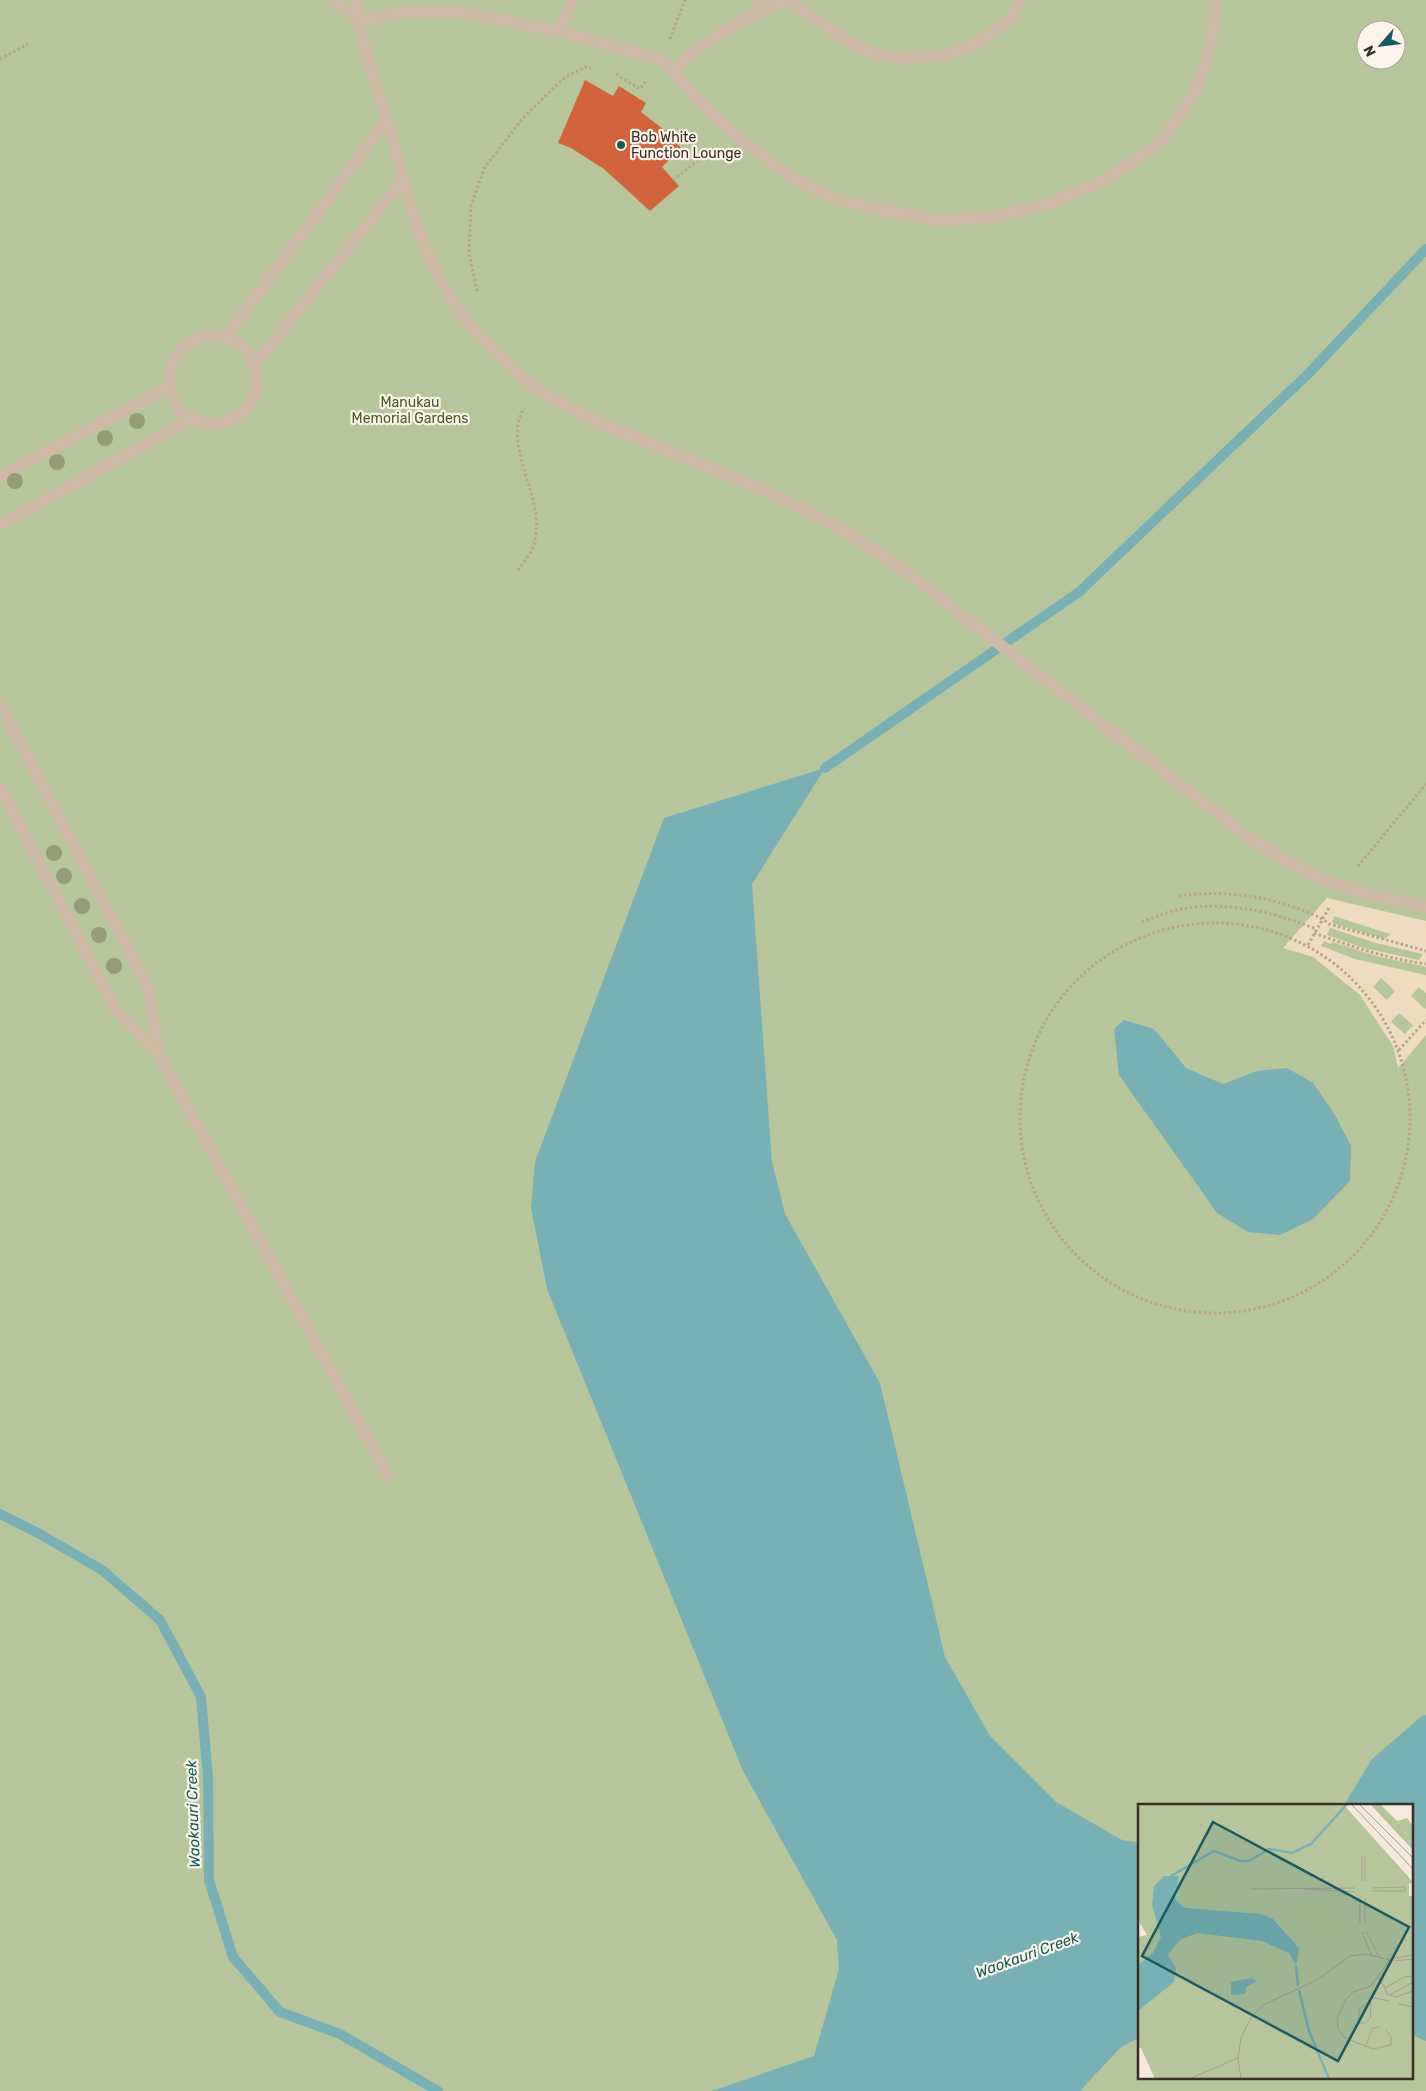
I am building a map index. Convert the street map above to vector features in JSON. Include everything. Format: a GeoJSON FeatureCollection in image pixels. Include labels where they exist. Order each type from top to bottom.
{"type":"FeatureCollection","features":[{"type":"Feature","properties":{"kind":"lane"},"geometry":{"type":"LineString","coordinates":[[334,0],[358,21]]}},
{"type":"Feature","properties":{"kind":"lane"},"geometry":{"type":"LineString","coordinates":[[356,0],[358,21],[387,119],[402,180],[422,240],[437,272],[463,316],[504,361],[539,390],[570,409],[802,508],[851,534],[909,574],[1252,840],[1299,869],[1350,889],[1426,907]]}},
{"type":"Feature","properties":{"kind":"lane"},"geometry":{"type":"LineString","coordinates":[[558,31],[573,0]]}},
{"type":"Feature","properties":{"kind":"lane"},"geometry":{"type":"LineString","coordinates":[[673,71],[690,54],[759,6],[788,0],[846,40],[877,55],[903,58],[942,56],[965,49],[1010,20],[1019,0]]}},
{"type":"Feature","properties":{"kind":"lane"},"geometry":{"type":"LineString","coordinates":[[358,21],[406,12],[453,11],[558,31],[663,60],[701,103],[733,133],[792,178],[838,200],[881,210],[941,220],[994,217],[1054,202],[1082,191],[1121,170],[1146,153],[1165,136],[1195,92],[1204,68],[1215,19],[1215,0]]}},
{"type":"Feature","properties":{"kind":"lane"},"geometry":{"type":"LineString","coordinates":[[225,338],[387,119]]}},
{"type":"Feature","properties":{"kind":"lane"},"geometry":{"type":"LineString","coordinates":[[254,365],[402,180]]}},
{"type":"Feature","properties":{"kind":"lane"},"geometry":{"type":"LineString","coordinates":[[210,336],[225,338],[237,344],[247,353],[254,365],[257,378],[255,392],[250,404],[240,415],[229,421],[204,424],[191,419],[180,411],[173,400],[169,387],[169,372],[174,358],[184,347],[196,340],[210,336]]}},
{"type":"Feature","properties":{"kind":"lane"},"geometry":{"type":"LineString","coordinates":[[0,476],[169,387]]}},
{"type":"Feature","properties":{"kind":"lane"},"geometry":{"type":"LineString","coordinates":[[0,525],[191,419]]}},
{"type":"Feature","properties":{"kind":"lane"},"geometry":{"type":"LineString","coordinates":[[0,705],[150,988],[158,1053]]}},
{"type":"Feature","properties":{"kind":"lane"},"geometry":{"type":"LineString","coordinates":[[0,787],[116,1010],[158,1053],[387,1474]]}},
{"type":"Feature","properties":{"kind":"path"},"geometry":{"type":"LineString","coordinates":[[609,70],[640,89],[663,60],[685,0]]}},
{"type":"Feature","properties":{"kind":"path"},"geometry":{"type":"LineString","coordinates":[[0,59],[28,44]]}},
{"type":"Feature","properties":{"kind":"path"},"geometry":{"type":"LineString","coordinates":[[478,297],[469,252],[470,205],[485,167],[523,118],[564,78],[585,67],[593,68]]}},
{"type":"Feature","properties":{"kind":"path"},"geometry":{"type":"LineString","coordinates":[[673,180],[733,133]]}},
{"type":"Feature","properties":{"kind":"path"},"geometry":{"type":"LineString","coordinates":[[518,570],[533,548],[537,530],[537,511],[519,447],[517,427],[523,410],[539,390]]}},
{"type":"Feature","properties":{"kind":"path"},"geometry":{"type":"LineString","coordinates":[[1354,872],[1426,784]]}},
{"type":"Feature","properties":{"kind":"path"},"geometry":{"type":"LineString","coordinates":[[1179,896],[1202,893],[1243,894],[1277,900],[1323,918],[1329,924],[1426,951]]}},
{"type":"Feature","properties":{"kind":"path"},"geometry":{"type":"LineString","coordinates":[[1142,922],[1175,911],[1204,906],[1261,911],[1290,919],[1366,951],[1403,961],[1426,964]]}},
{"type":"Feature","properties":{"kind":"path"},"geometry":{"type":"LineString","coordinates":[[1308,945],[1330,907]]}},
{"type":"Feature","properties":{"kind":"path"},"geometry":{"type":"LineString","coordinates":[[1183,924],[1247,924],[1308,945],[1346,972],[1378,1008],[1399,1050],[1411,1113],[1403,1176],[1374,1234],[1329,1279],[1321,1283],[1272,1306],[1208,1314],[1146,1302],[1091,1269],[1048,1221],[1024,1162],[1020,1098],[1036,1036],[1072,983],[1122,944],[1183,924]]}},
{"type":"Feature","properties":{"kind":"path"},"geometry":{"type":"LineString","coordinates":[[1399,1050],[1426,1020]]}},
{"type":"Feature","properties":{"kind":"green space","name":"Manukau Memorial Gardens"},"geometry":{"type":"Polygon","coordinates":[[[0,0],[1426,0],[1426,2091],[0,2091],[0,0]]]}},
{"type":"Feature","properties":{"kind":"shaded area"},"geometry":{"type":"Polygon","coordinates":[[[1327,898],[1426,921],[1426,967],[1376,956],[1332,942],[1331,944],[1324,941],[1321,946],[1355,959],[1426,975],[1426,993],[1419,987],[1411,996],[1426,1008],[1426,1035],[1398,1068],[1393,1046],[1360,995],[1313,957],[1283,948],[1327,898]],[[1334,916],[1332,923],[1385,939],[1390,934],[1334,916]],[[1330,928],[1327,935],[1364,948],[1419,960],[1423,954],[1376,943],[1330,928]],[[1381,978],[1373,987],[1387,1000],[1395,991],[1381,978]],[[1399,1013],[1391,1022],[1405,1034],[1413,1025],[1399,1013]]]}},
{"type":"Feature","properties":{"kind":"water"},"geometry":{"type":"Polygon","coordinates":[[[825,768],[752,884],[772,1162],[785,1214],[880,1383],[945,1657],[990,1736],[1056,1802],[1122,1840],[1138,1843],[1138,2038],[1120,2048],[1080,2091],[712,2091],[814,2056],[839,1969],[837,1940],[743,1771],[547,1289],[531,1208],[535,1162],[664,818],[825,768]]]}},
{"type":"Feature","properties":{"kind":"water"},"geometry":{"type":"Polygon","coordinates":[[[1124,1020],[1154,1029],[1186,1068],[1223,1084],[1257,1071],[1287,1068],[1313,1083],[1335,1115],[1351,1146],[1350,1181],[1313,1219],[1280,1235],[1248,1232],[1217,1213],[1119,1075],[1114,1029],[1124,1020]]]}},
{"type":"Feature","properties":{"kind":"water"},"geometry":{"type":"Polygon","coordinates":[[[1426,1715],[1426,2041],[1414,2036],[1414,1804],[1345,1804],[1372,1759],[1422,1716],[1426,1715]]]}},
{"type":"Feature","properties":{"kind":"building","name":"Bob White Function Lounge"},"geometry":{"type":"Polygon","coordinates":[[[585,80],[613,96],[619,86],[646,103],[641,112],[663,129],[681,148],[662,167],[679,186],[650,211],[604,169],[571,148],[558,143],[585,80]]]}},
{"type":"Feature","properties":{"kind":"waterway"},"geometry":{"type":"LineString","coordinates":[[825,768],[1079,592],[1308,374],[1426,249]]}},
{"type":"Feature","properties":{"kind":"waterway","name":"Waokauri Creek"},"geometry":{"type":"LineString","coordinates":[[0,1514],[38,1533],[102,1570],[160,1620],[201,1697],[208,1778],[209,1880],[233,1957],[280,2012],[340,2034],[438,2091]]}},
{"type":"Feature","properties":{"kind":"place","name":"Bob White Function Lounge"},"geometry":{"type":"Point","coordinates":[621,145]}}]}
